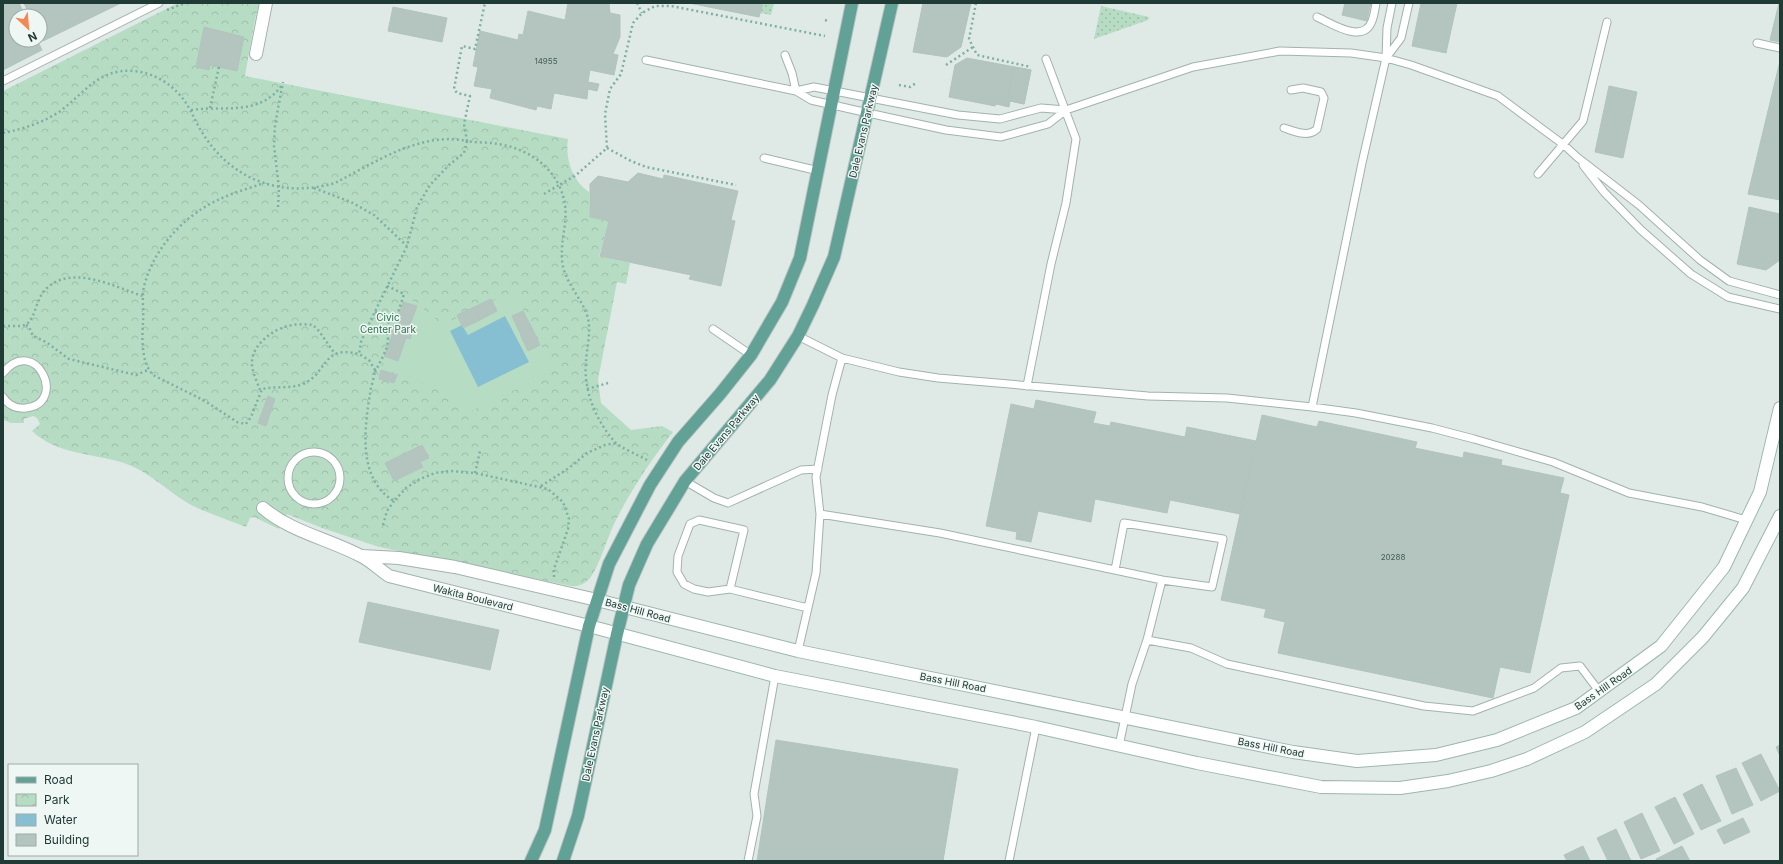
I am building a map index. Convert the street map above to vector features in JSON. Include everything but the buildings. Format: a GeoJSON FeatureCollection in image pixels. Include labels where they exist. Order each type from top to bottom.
{"type":"FeatureCollection","features":[{"type":"Feature","properties":{"kind":"main road"},"geometry":{"type":"LineString","coordinates":[[256,54],[266,3]]}},
{"type":"Feature","properties":{"kind":"main road"},"geometry":{"type":"LineString","coordinates":[[531,861],[545,830],[589,626],[609,564],[650,485],[678,442],[720,394],[751,355],[782,302],[800,258],[819,171],[852,3]]}},
{"type":"Feature","properties":{"kind":"main road","name":"Dale Evans Parkway"},"geometry":{"type":"LineString","coordinates":[[563,861],[578,816],[629,585],[646,544],[685,481],[770,380],[798,336],[834,257],[892,3]]}},
{"type":"Feature","properties":{"kind":"main road","name":"Bass Hill Road"},"geometry":{"type":"LineString","coordinates":[[597,600],[709,630],[798,651],[1293,752],[1358,761],[1436,755],[1497,740],[1576,708],[1661,646],[1724,567],[1760,492],[1780,408]]}},
{"type":"Feature","properties":{"kind":"main road","name":"Wakita Boulevard"},"geometry":{"type":"LineString","coordinates":[[263,508],[273,517],[362,556],[388,576],[589,626]]}},
{"type":"Feature","properties":{"kind":"main road"},"geometry":{"type":"LineString","coordinates":[[589,626],[775,676],[1036,727],[1119,746],[1321,787],[1400,788],[1448,781],[1491,771],[1527,759],[1585,732],[1656,684],[1703,637],[1743,588],[1780,516]]}},
{"type":"Feature","properties":{"kind":"main road","name":"Wakita Boulevard"},"geometry":{"type":"LineString","coordinates":[[362,556],[400,558],[455,567],[597,600]]}},
{"type":"Feature","properties":{"kind":"lane"},"geometry":{"type":"LineString","coordinates":[[3,81],[159,3]]}},
{"type":"Feature","properties":{"kind":"lane"},"geometry":{"type":"LineString","coordinates":[[1317,17],[1352,32],[1361,32],[1368,28],[1372,22],[1376,3]]}},
{"type":"Feature","properties":{"kind":"lane"},"geometry":{"type":"LineString","coordinates":[[1312,407],[1362,163],[1386,58],[1387,28],[1392,3]]}},
{"type":"Feature","properties":{"kind":"lane"},"geometry":{"type":"LineString","coordinates":[[1386,58],[1401,38],[1409,3]]}},
{"type":"Feature","properties":{"kind":"lane"},"geometry":{"type":"LineString","coordinates":[[1538,174],[1583,121],[1607,22]]}},
{"type":"Feature","properties":{"kind":"lane"},"geometry":{"type":"LineString","coordinates":[[1757,44],[1780,48]]}},
{"type":"Feature","properties":{"kind":"lane"},"geometry":{"type":"LineString","coordinates":[[646,60],[796,91],[811,100],[946,130],[1001,137],[1048,124],[1066,110],[1193,67],[1280,51],[1351,53],[1386,58],[1411,65],[1498,96],[1564,145],[1577,157],[1639,205],[1700,260],[1729,281],[1780,295]]}},
{"type":"Feature","properties":{"kind":"lane"},"geometry":{"type":"LineString","coordinates":[[785,55],[792,73],[796,91]]}},
{"type":"Feature","properties":{"kind":"lane"},"geometry":{"type":"LineString","coordinates":[[1027,386],[1051,264],[1066,203],[1076,139],[1046,59]]}},
{"type":"Feature","properties":{"kind":"lane"},"geometry":{"type":"LineString","coordinates":[[796,91],[814,87],[958,115],[1000,119],[1041,108],[1066,110]]}},
{"type":"Feature","properties":{"kind":"lane"},"geometry":{"type":"LineString","coordinates":[[1284,128],[1305,134],[1314,132],[1317,129],[1324,98],[1321,92],[1303,88],[1291,90]]}},
{"type":"Feature","properties":{"kind":"lane"},"geometry":{"type":"LineString","coordinates":[[1577,157],[1604,192],[1641,230],[1691,274],[1728,297],[1780,309]]}},
{"type":"Feature","properties":{"kind":"lane"},"geometry":{"type":"LineString","coordinates":[[764,158],[819,171]]}},
{"type":"Feature","properties":{"kind":"lane"},"geometry":{"type":"LineString","coordinates":[[713,328],[751,355]]}},
{"type":"Feature","properties":{"kind":"lane"},"geometry":{"type":"LineString","coordinates":[[798,336],[842,358],[899,372],[938,378],[1148,396],[1234,398],[1356,413],[1432,428],[1474,439],[1553,462],[1629,493],[1702,507],[1746,520]]}},
{"type":"Feature","properties":{"kind":"lane"},"geometry":{"type":"LineString","coordinates":[[798,651],[816,573],[820,514],[816,477],[832,395],[842,358]]}},
{"type":"Feature","properties":{"kind":"lane"},"geometry":{"type":"LineString","coordinates":[[3,373],[8,367],[15,363],[30,362],[38,366],[43,371],[47,386],[41,401],[28,408],[12,406],[3,397]]}},
{"type":"Feature","properties":{"kind":"lane"},"geometry":{"type":"LineString","coordinates":[[312,451],[322,452],[330,456],[336,462],[341,477],[340,486],[336,493],[330,499],[315,504],[306,503],[298,499],[288,484],[288,475],[291,466],[296,459],[312,451]]}},
{"type":"Feature","properties":{"kind":"lane"},"geometry":{"type":"LineString","coordinates":[[685,481],[714,498],[728,503],[801,470],[818,469]]}},
{"type":"Feature","properties":{"kind":"lane"},"geometry":{"type":"LineString","coordinates":[[820,514],[940,533],[1162,580],[1212,587],[1223,539],[1124,523],[1115,570]]}},
{"type":"Feature","properties":{"kind":"lane"},"geometry":{"type":"LineString","coordinates":[[730,589],[744,530],[699,520],[690,524],[678,556],[677,572],[684,584],[694,589],[708,592],[730,589],[808,608]]}},
{"type":"Feature","properties":{"kind":"lane"},"geometry":{"type":"LineString","coordinates":[[1119,746],[1132,684],[1147,640],[1162,580]]}},
{"type":"Feature","properties":{"kind":"lane"},"geometry":{"type":"LineString","coordinates":[[1147,640],[1191,648],[1227,664],[1424,706],[1473,711],[1534,688],[1561,668],[1574,666],[1580,666],[1599,691]]}},
{"type":"Feature","properties":{"kind":"lane"},"geometry":{"type":"LineString","coordinates":[[748,861],[757,816],[754,794],[775,676]]}},
{"type":"Feature","properties":{"kind":"lane"},"geometry":{"type":"LineString","coordinates":[[1009,861],[1036,727]]}},
{"type":"Feature","properties":{"kind":"path"},"geometry":{"type":"LineString","coordinates":[[359,354],[361,342],[407,246],[417,207],[430,185],[449,165],[464,153],[467,141],[464,124],[470,96],[457,93],[454,89],[462,46],[475,49],[485,3]]}},
{"type":"Feature","properties":{"kind":"path"},"geometry":{"type":"LineString","coordinates":[[637,3],[642,13]]}},
{"type":"Feature","properties":{"kind":"path"},"geometry":{"type":"LineString","coordinates":[[976,3],[969,39],[977,55],[1031,67]]}},
{"type":"Feature","properties":{"kind":"path"},"geometry":{"type":"LineString","coordinates":[[946,65],[973,48]]}},
{"type":"Feature","properties":{"kind":"path"},"geometry":{"type":"LineString","coordinates":[[210,108],[219,67]]}},
{"type":"Feature","properties":{"kind":"path"},"geometry":{"type":"LineString","coordinates":[[3,133],[26,128],[46,120],[68,105],[96,80],[110,74],[138,71],[162,80],[178,92],[191,110],[200,129],[225,160],[242,172],[262,183],[279,188],[312,187],[335,183],[394,152],[418,144],[440,140],[499,144],[528,154],[539,161],[552,174],[563,194],[566,212],[562,252],[564,273],[587,318],[589,335],[586,362],[587,389],[599,418],[616,443],[647,460]]}},
{"type":"Feature","properties":{"kind":"path"},"geometry":{"type":"LineString","coordinates":[[191,110],[210,108],[244,108],[254,105],[275,92],[283,82],[275,125],[274,146],[279,188],[278,207]]}},
{"type":"Feature","properties":{"kind":"path"},"geometry":{"type":"LineString","coordinates":[[899,85],[910,87],[916,83]]}},
{"type":"Feature","properties":{"kind":"path"},"geometry":{"type":"LineString","coordinates":[[607,148],[630,161],[646,167],[736,185]]}},
{"type":"Feature","properties":{"kind":"path"},"geometry":{"type":"LineString","coordinates":[[544,194],[575,176]]}},
{"type":"Feature","properties":{"kind":"path"},"geometry":{"type":"LineString","coordinates":[[262,183],[218,199],[198,211],[182,224],[169,238],[144,283],[143,340],[148,370],[153,375],[192,394],[231,418],[246,424],[260,391],[252,366],[252,359],[264,340],[274,332],[288,326],[313,325],[335,354]]}},
{"type":"Feature","properties":{"kind":"path"},"geometry":{"type":"LineString","coordinates":[[312,187],[351,202],[374,215],[407,246]]}},
{"type":"Feature","properties":{"kind":"path"},"geometry":{"type":"LineString","coordinates":[[25,325],[31,319],[44,292],[50,287],[64,280],[79,277],[88,278],[143,296]]}},
{"type":"Feature","properties":{"kind":"path"},"geometry":{"type":"LineString","coordinates":[[388,286],[404,294],[394,322],[390,321]]}},
{"type":"Feature","properties":{"kind":"path"},"geometry":{"type":"LineString","coordinates":[[375,312],[390,318],[390,321]]}},
{"type":"Feature","properties":{"kind":"path"},"geometry":{"type":"LineString","coordinates":[[390,321],[386,332],[388,338],[387,344],[375,372],[366,421],[369,469],[374,482],[379,489],[394,501]]}},
{"type":"Feature","properties":{"kind":"path"},"geometry":{"type":"LineString","coordinates":[[3,326],[25,325],[29,327],[34,336],[46,342],[69,359],[136,375],[148,370]]}},
{"type":"Feature","properties":{"kind":"path"},"geometry":{"type":"LineString","coordinates":[[260,391],[266,388],[286,388],[303,383],[314,376],[330,357],[343,352],[359,354],[368,360],[375,372]]}},
{"type":"Feature","properties":{"kind":"path"},"geometry":{"type":"LineString","coordinates":[[587,389],[608,383]]}},
{"type":"Feature","properties":{"kind":"path"},"geometry":{"type":"LineString","coordinates":[[541,487],[569,468],[587,453],[605,445],[616,443]]}},
{"type":"Feature","properties":{"kind":"path"},"geometry":{"type":"LineString","coordinates":[[475,473],[480,451]]}},
{"type":"Feature","properties":{"kind":"path"},"geometry":{"type":"LineString","coordinates":[[382,526],[388,511],[401,492],[414,482],[430,475],[451,470],[475,473],[548,489],[558,497],[565,506],[569,519],[568,529],[554,569],[556,579]]}},
{"type":"Feature","properties":{"kind":"green space","name":"Civic Center Park"},"geometry":{"type":"Polygon","coordinates":[[[178,3],[259,3],[245,76],[568,139],[567,146],[571,168],[578,182],[589,192],[590,217],[609,221],[599,256],[630,263],[626,284],[617,282],[598,380],[601,403],[631,430],[662,426],[673,432],[649,464],[621,510],[594,573],[586,582],[581,585],[571,586],[379,547],[322,528],[287,514],[279,529],[254,517],[250,518],[246,527],[192,505],[178,497],[149,475],[133,466],[53,445],[32,431],[40,424],[37,418],[33,416],[24,419],[24,423],[11,423],[3,420],[3,91],[178,3]]]}},
{"type":"Feature","properties":{"kind":"green space"},"geometry":{"type":"Polygon","coordinates":[[[763,3],[774,3],[771,15],[760,13],[763,3]]]}},
{"type":"Feature","properties":{"kind":"green space"},"geometry":{"type":"Polygon","coordinates":[[[1101,6],[1149,17],[1148,20],[1094,39],[1101,6]]]}},
{"type":"Feature","properties":{"kind":"green space"},"geometry":{"type":"Polygon","coordinates":[[[514,291],[554,371],[469,412],[441,391],[382,368],[406,299],[422,304],[425,312],[434,316],[440,326],[514,291]]]}},
{"type":"Feature","properties":{"kind":"water"},"geometry":{"type":"Polygon","coordinates":[[[505,316],[529,362],[478,387],[450,331],[462,325],[468,335],[505,316]]]}}]}
